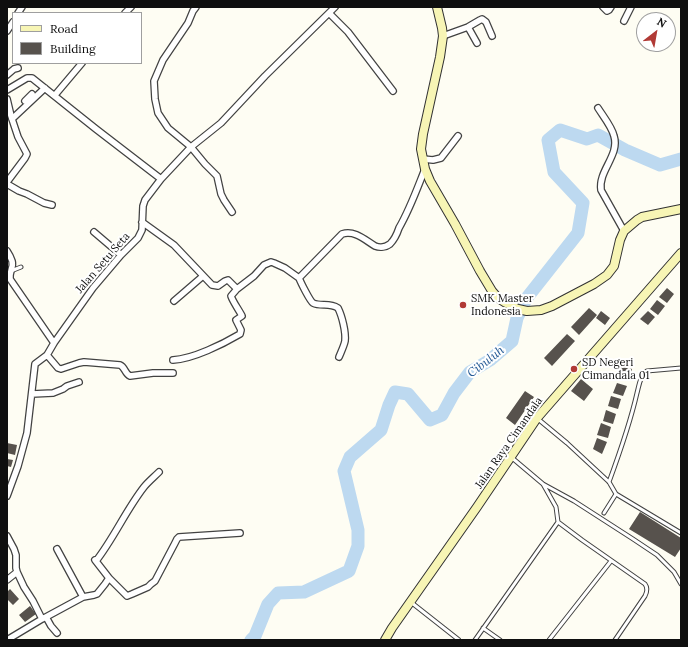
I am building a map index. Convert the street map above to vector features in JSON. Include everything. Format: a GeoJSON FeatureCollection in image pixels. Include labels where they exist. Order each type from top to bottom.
{"type":"FeatureCollection","features":[{"type":"Feature","properties":{"kind":"street"},"geometry":{"type":"LineString","coordinates":[[196,7],[188,23],[163,60],[154,81],[155,99],[158,113],[168,128],[191,147],[217,176],[224,200],[232,212]]}},
{"type":"Feature","properties":{"kind":"street","name":"Jalan Setu Seta"},"geometry":{"type":"LineString","coordinates":[[7,495],[18,466],[27,433],[36,364],[47,355],[85,298],[121,255],[138,238],[142,230],[143,206],[145,200],[161,179],[191,147],[221,122],[335,7]]}},
{"type":"Feature","properties":{"kind":"street"},"geometry":{"type":"LineString","coordinates":[[437,7],[443,36],[440,57],[422,134],[422,149],[425,169],[430,181],[492,291],[498,298],[518,309],[527,311],[541,310],[552,306],[594,284],[607,275],[614,266],[620,240],[624,231],[637,220],[642,217],[681,209]]}},
{"type":"Feature","properties":{"kind":"street"},"geometry":{"type":"LineString","coordinates":[[603,7],[607,11],[611,7]]}},
{"type":"Feature","properties":{"kind":"street"},"geometry":{"type":"LineString","coordinates":[[624,21],[631,7]]}},
{"type":"Feature","properties":{"kind":"street"},"geometry":{"type":"LineString","coordinates":[[329,13],[348,32],[393,91]]}},
{"type":"Feature","properties":{"kind":"street"},"geometry":{"type":"LineString","coordinates":[[443,36],[468,27],[480,20],[486,22],[492,36]]}},
{"type":"Feature","properties":{"kind":"street"},"geometry":{"type":"LineString","coordinates":[[468,27],[477,43]]}},
{"type":"Feature","properties":{"kind":"street"},"geometry":{"type":"LineString","coordinates":[[55,96],[81,64]]}},
{"type":"Feature","properties":{"kind":"street"},"geometry":{"type":"LineString","coordinates":[[7,75],[14,69],[18,68]]}},
{"type":"Feature","properties":{"kind":"street"},"geometry":{"type":"LineString","coordinates":[[7,90],[29,77],[32,78],[161,179]]}},
{"type":"Feature","properties":{"kind":"street"},"geometry":{"type":"LineString","coordinates":[[11,117],[45,88]]}},
{"type":"Feature","properties":{"kind":"street"},"geometry":{"type":"LineString","coordinates":[[11,117],[32,94]]}},
{"type":"Feature","properties":{"kind":"street"},"geometry":{"type":"LineString","coordinates":[[7,99],[18,137],[27,154],[7,183],[19,191],[44,203],[52,205]]}},
{"type":"Feature","properties":{"kind":"street"},"geometry":{"type":"LineString","coordinates":[[598,108],[615,136],[615,150],[603,176],[601,190],[624,231]]}},
{"type":"Feature","properties":{"kind":"street"},"geometry":{"type":"LineString","coordinates":[[423,159],[433,160],[441,158],[458,136]]}},
{"type":"Feature","properties":{"kind":"street"},"geometry":{"type":"LineString","coordinates":[[299,278],[342,234],[356,234],[377,247],[384,247],[390,244],[407,214],[425,169]]}},
{"type":"Feature","properties":{"kind":"street"},"geometry":{"type":"LineString","coordinates":[[142,222],[174,245],[212,285],[218,286],[225,280],[228,280],[237,289]]}},
{"type":"Feature","properties":{"kind":"street"},"geometry":{"type":"LineString","coordinates":[[94,232],[121,255]]}},
{"type":"Feature","properties":{"kind":"street"},"geometry":{"type":"LineString","coordinates":[[7,251],[13,262],[10,272],[10,279],[54,343]]}},
{"type":"Feature","properties":{"kind":"street","name":"Jalan Raya Cimandala"},"geometry":{"type":"LineString","coordinates":[[385,640],[537,418],[681,253]]}},
{"type":"Feature","properties":{"kind":"street"},"geometry":{"type":"LineString","coordinates":[[173,360],[189,357],[230,340],[240,334],[241,330],[236,320],[242,316],[231,296],[264,265],[271,262],[285,268],[299,278],[310,300],[314,303],[333,305],[338,308],[345,338],[339,357]]}},
{"type":"Feature","properties":{"kind":"street"},"geometry":{"type":"LineString","coordinates":[[174,301],[203,276]]}},
{"type":"Feature","properties":{"kind":"street"},"geometry":{"type":"LineString","coordinates":[[47,355],[58,368],[61,369],[84,362],[122,366],[130,376],[153,373],[173,373]]}},
{"type":"Feature","properties":{"kind":"street"},"geometry":{"type":"LineString","coordinates":[[32,394],[52,393],[79,382]]}},
{"type":"Feature","properties":{"kind":"street"},"geometry":{"type":"LineString","coordinates":[[159,472],[145,486],[108,545],[95,560],[109,578],[127,596],[148,587],[155,580],[177,539],[240,533]]}},
{"type":"Feature","properties":{"kind":"street"},"geometry":{"type":"LineString","coordinates":[[7,536],[14,549],[16,555],[17,572],[24,587],[44,618],[56,633]]}},
{"type":"Feature","properties":{"kind":"street"},"geometry":{"type":"LineString","coordinates":[[57,549],[83,597]]}},
{"type":"Feature","properties":{"kind":"street"},"geometry":{"type":"LineString","coordinates":[[7,580],[17,572]]}},
{"type":"Feature","properties":{"kind":"street"},"geometry":{"type":"LineString","coordinates":[[7,640],[36,621],[83,597],[97,594],[109,578]]}},
{"type":"Feature","properties":{"kind":"street"},"geometry":{"type":"LineString","coordinates":[[16,635],[22,640]]}},
{"type":"Feature","properties":{"kind":"lane"},"geometry":{"type":"LineString","coordinates":[[10,272],[21,267]]}},
{"type":"Feature","properties":{"kind":"lane"},"geometry":{"type":"LineString","coordinates":[[609,482],[631,420],[643,374],[647,371],[681,368]]}},
{"type":"Feature","properties":{"kind":"lane"},"geometry":{"type":"LineString","coordinates":[[537,418],[567,443],[609,482],[616,494],[681,533]]}},
{"type":"Feature","properties":{"kind":"lane"},"geometry":{"type":"LineString","coordinates":[[511,457],[543,484],[574,501],[657,555],[674,572],[681,584]]}},
{"type":"Feature","properties":{"kind":"lane"},"geometry":{"type":"LineString","coordinates":[[475,640],[558,522],[556,507],[543,484]]}},
{"type":"Feature","properties":{"kind":"lane"},"geometry":{"type":"LineString","coordinates":[[604,513],[616,494]]}},
{"type":"Feature","properties":{"kind":"lane"},"geometry":{"type":"LineString","coordinates":[[558,522],[645,584],[647,590],[645,596],[615,640]]}},
{"type":"Feature","properties":{"kind":"lane"},"geometry":{"type":"LineString","coordinates":[[549,640],[611,561]]}},
{"type":"Feature","properties":{"kind":"lane"},"geometry":{"type":"LineString","coordinates":[[410,602],[459,640]]}},
{"type":"Feature","properties":{"kind":"lane"},"geometry":{"type":"LineString","coordinates":[[483,628],[500,640]]}},
{"type":"Feature","properties":{"kind":"building"},"geometry":{"type":"Polygon","coordinates":[[[667,288],[674,294],[667,303],[659,297],[667,288]]]}},
{"type":"Feature","properties":{"kind":"building"},"geometry":{"type":"Polygon","coordinates":[[[657,300],[665,306],[658,315],[650,309],[657,300]]]}},
{"type":"Feature","properties":{"kind":"building"},"geometry":{"type":"Polygon","coordinates":[[[589,308],[597,315],[579,335],[571,327],[589,308]]]}},
{"type":"Feature","properties":{"kind":"building"},"geometry":{"type":"Polygon","coordinates":[[[601,311],[610,318],[605,325],[596,318],[601,311]]]}},
{"type":"Feature","properties":{"kind":"building"},"geometry":{"type":"Polygon","coordinates":[[[648,311],[655,317],[648,325],[640,319],[648,311]]]}},
{"type":"Feature","properties":{"kind":"building"},"geometry":{"type":"Polygon","coordinates":[[[567,334],[575,341],[552,366],[544,358],[567,334]]]}},
{"type":"Feature","properties":{"kind":"building"},"geometry":{"type":"Polygon","coordinates":[[[622,366],[632,369],[629,381],[618,378],[622,366]]]}},
{"type":"Feature","properties":{"kind":"building"},"geometry":{"type":"Polygon","coordinates":[[[581,379],[593,389],[584,401],[571,391],[581,379]]]}},
{"type":"Feature","properties":{"kind":"building"},"geometry":{"type":"Polygon","coordinates":[[[617,383],[627,386],[623,396],[613,393],[617,383]]]}},
{"type":"Feature","properties":{"kind":"building"},"geometry":{"type":"Polygon","coordinates":[[[525,391],[534,397],[515,425],[506,418],[525,391]]]}},
{"type":"Feature","properties":{"kind":"building"},"geometry":{"type":"Polygon","coordinates":[[[611,396],[621,399],[618,409],[608,406],[611,396]]]}},
{"type":"Feature","properties":{"kind":"building"},"geometry":{"type":"Polygon","coordinates":[[[606,410],[616,414],[613,424],[603,421],[606,410]]]}},
{"type":"Feature","properties":{"kind":"building"},"geometry":{"type":"Polygon","coordinates":[[[601,423],[611,427],[608,438],[597,435],[601,423]]]}},
{"type":"Feature","properties":{"kind":"building"},"geometry":{"type":"Polygon","coordinates":[[[597,438],[607,442],[602,454],[593,449],[597,438]]]}},
{"type":"Feature","properties":{"kind":"building"},"geometry":{"type":"Polygon","coordinates":[[[7,443],[17,445],[15,455],[7,453],[7,443]]]}},
{"type":"Feature","properties":{"kind":"building"},"geometry":{"type":"Polygon","coordinates":[[[7,459],[13,460],[11,467],[7,466],[7,459]]]}},
{"type":"Feature","properties":{"kind":"building"},"geometry":{"type":"Polygon","coordinates":[[[640,512],[681,538],[681,548],[675,557],[629,529],[640,512]]]}},
{"type":"Feature","properties":{"kind":"building"},"geometry":{"type":"Polygon","coordinates":[[[10,589],[19,599],[13,605],[7,599],[7,592],[10,589]]]}},
{"type":"Feature","properties":{"kind":"building"},"geometry":{"type":"Polygon","coordinates":[[[30,606],[36,614],[25,622],[19,615],[30,606]]]}},
{"type":"Feature","properties":{"kind":"waterway","name":"Cibuluh"},"geometry":{"type":"LineString","coordinates":[[251,640],[255,636],[268,604],[278,593],[304,592],[349,571],[358,546],[358,530],[344,471],[350,457],[381,430],[395,392],[408,394],[430,420],[442,415],[454,393],[470,372],[490,360],[512,341],[517,318],[526,299],[578,233],[583,203],[554,172],[548,140],[560,130],[587,139],[598,135],[625,150],[660,165],[681,159]]}},
{"type":"Feature","properties":{"kind":"place","name":"SMK Master Indonesia"},"geometry":{"type":"Point","coordinates":[463,305]}},
{"type":"Feature","properties":{"kind":"place","name":"SD Negeri Cimandala 01"},"geometry":{"type":"Point","coordinates":[574,369]}}]}
